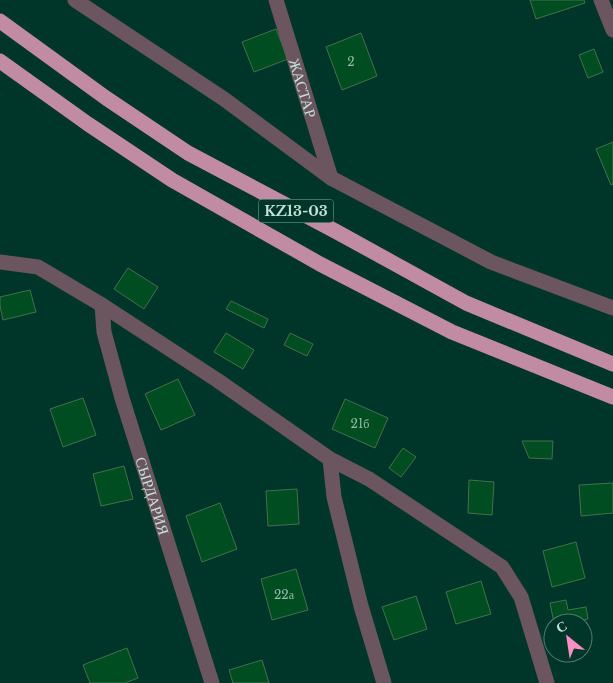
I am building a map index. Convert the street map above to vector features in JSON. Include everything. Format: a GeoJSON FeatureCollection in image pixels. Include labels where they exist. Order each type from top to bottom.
{"type":"FeatureCollection","features":[{"type":"Feature","properties":{"kind":"highway","name":"KZ13-03"},"geometry":{"type":"LineString","coordinates":[[0,21],[106,98],[188,153],[466,303],[613,364]]}},
{"type":"Feature","properties":{"kind":"highway","name":"KZ13-03"},"geometry":{"type":"LineString","coordinates":[[0,61],[88,124],[172,180],[320,264],[452,332],[613,397]]}},
{"type":"Feature","properties":{"kind":"street"},"geometry":{"type":"LineString","coordinates":[[76,0],[224,100],[331,178],[491,262],[613,308]]}},
{"type":"Feature","properties":{"kind":"street","name":"ЖАСТАР"},"geometry":{"type":"LineString","coordinates":[[276,0],[331,178]]}},
{"type":"Feature","properties":{"kind":"street"},"geometry":{"type":"LineString","coordinates":[[602,0],[613,30]]}},
{"type":"Feature","properties":{"kind":"street"},"geometry":{"type":"LineString","coordinates":[[0,262],[38,268],[102,305],[217,380],[330,459],[369,479],[502,567],[521,596],[547,683]]}},
{"type":"Feature","properties":{"kind":"street","name":"СЫРДАРИЯ"},"geometry":{"type":"LineString","coordinates":[[102,305],[104,332],[122,398],[212,683]]}},
{"type":"Feature","properties":{"kind":"street"},"geometry":{"type":"LineString","coordinates":[[330,459],[334,497],[361,606],[384,683]]}},
{"type":"Feature","properties":{"kind":"building"},"geometry":{"type":"Polygon","coordinates":[[[530,0],[584,0],[585,3],[536,19],[530,0]]]}},
{"type":"Feature","properties":{"kind":"building"},"geometry":{"type":"Polygon","coordinates":[[[276,29],[288,59],[254,72],[242,42],[276,29]]]}},
{"type":"Feature","properties":{"kind":"building"},"geometry":{"type":"Polygon","coordinates":[[[361,33],[377,76],[342,90],[326,47],[361,33]]]}},
{"type":"Feature","properties":{"kind":"building"},"geometry":{"type":"Polygon","coordinates":[[[594,49],[603,72],[588,78],[579,55],[594,49]]]}},
{"type":"Feature","properties":{"kind":"building"},"geometry":{"type":"Polygon","coordinates":[[[613,142],[613,184],[611,185],[596,149],[613,142]]]}},
{"type":"Feature","properties":{"kind":"building"},"geometry":{"type":"Polygon","coordinates":[[[128,268],[158,287],[144,309],[114,289],[128,268]]]}},
{"type":"Feature","properties":{"kind":"building"},"geometry":{"type":"Polygon","coordinates":[[[30,290],[36,312],[3,320],[0,297],[30,290]]]}},
{"type":"Feature","properties":{"kind":"building"},"geometry":{"type":"Polygon","coordinates":[[[231,301],[268,319],[264,328],[226,309],[231,301]]]}},
{"type":"Feature","properties":{"kind":"building"},"geometry":{"type":"Polygon","coordinates":[[[226,333],[254,350],[243,369],[214,352],[226,333]]]}},
{"type":"Feature","properties":{"kind":"building"},"geometry":{"type":"Polygon","coordinates":[[[290,333],[313,344],[307,356],[284,345],[290,333]]]}},
{"type":"Feature","properties":{"kind":"building"},"geometry":{"type":"Polygon","coordinates":[[[178,379],[195,415],[161,430],[145,394],[178,379]]]}},
{"type":"Feature","properties":{"kind":"building"},"geometry":{"type":"Polygon","coordinates":[[[83,398],[96,435],[63,447],[50,409],[83,398]]]}},
{"type":"Feature","properties":{"kind":"building"},"geometry":{"type":"Polygon","coordinates":[[[345,399],[388,418],[375,448],[332,429],[345,399]]]}},
{"type":"Feature","properties":{"kind":"building"},"geometry":{"type":"Polygon","coordinates":[[[522,441],[553,441],[552,459],[529,458],[522,441]]]}},
{"type":"Feature","properties":{"kind":"building"},"geometry":{"type":"Polygon","coordinates":[[[403,448],[416,457],[401,477],[389,468],[403,448]]]}},
{"type":"Feature","properties":{"kind":"building"},"geometry":{"type":"Polygon","coordinates":[[[124,466],[133,499],[101,506],[93,474],[124,466]]]}},
{"type":"Feature","properties":{"kind":"building"},"geometry":{"type":"Polygon","coordinates":[[[469,480],[494,482],[492,515],[468,513],[469,480]]]}},
{"type":"Feature","properties":{"kind":"building"},"geometry":{"type":"Polygon","coordinates":[[[613,483],[613,513],[581,516],[579,485],[613,483]]]}},
{"type":"Feature","properties":{"kind":"building"},"geometry":{"type":"Polygon","coordinates":[[[297,489],[299,524],[268,526],[266,491],[297,489]]]}},
{"type":"Feature","properties":{"kind":"building"},"geometry":{"type":"Polygon","coordinates":[[[220,503],[237,549],[202,562],[186,516],[220,503]]]}},
{"type":"Feature","properties":{"kind":"building"},"geometry":{"type":"Polygon","coordinates":[[[576,542],[585,578],[552,587],[543,551],[576,542]]]}},
{"type":"Feature","properties":{"kind":"building"},"geometry":{"type":"Polygon","coordinates":[[[296,569],[308,610],[272,620],[261,579],[296,569]]]}},
{"type":"Feature","properties":{"kind":"building"},"geometry":{"type":"Polygon","coordinates":[[[481,581],[491,614],[456,624],[446,592],[481,581]]]}},
{"type":"Feature","properties":{"kind":"building"},"geometry":{"type":"Polygon","coordinates":[[[416,596],[427,629],[394,640],[382,607],[416,596]]]}},
{"type":"Feature","properties":{"kind":"building"},"geometry":{"type":"Polygon","coordinates":[[[566,600],[568,610],[586,607],[587,613],[552,613],[550,603],[566,600]]]}},
{"type":"Feature","properties":{"kind":"building"},"geometry":{"type":"Polygon","coordinates":[[[127,648],[138,678],[125,683],[90,683],[83,665],[127,648]]]}},
{"type":"Feature","properties":{"kind":"building"},"geometry":{"type":"Polygon","coordinates":[[[262,660],[269,683],[233,683],[229,670],[262,660]]]}}]}
